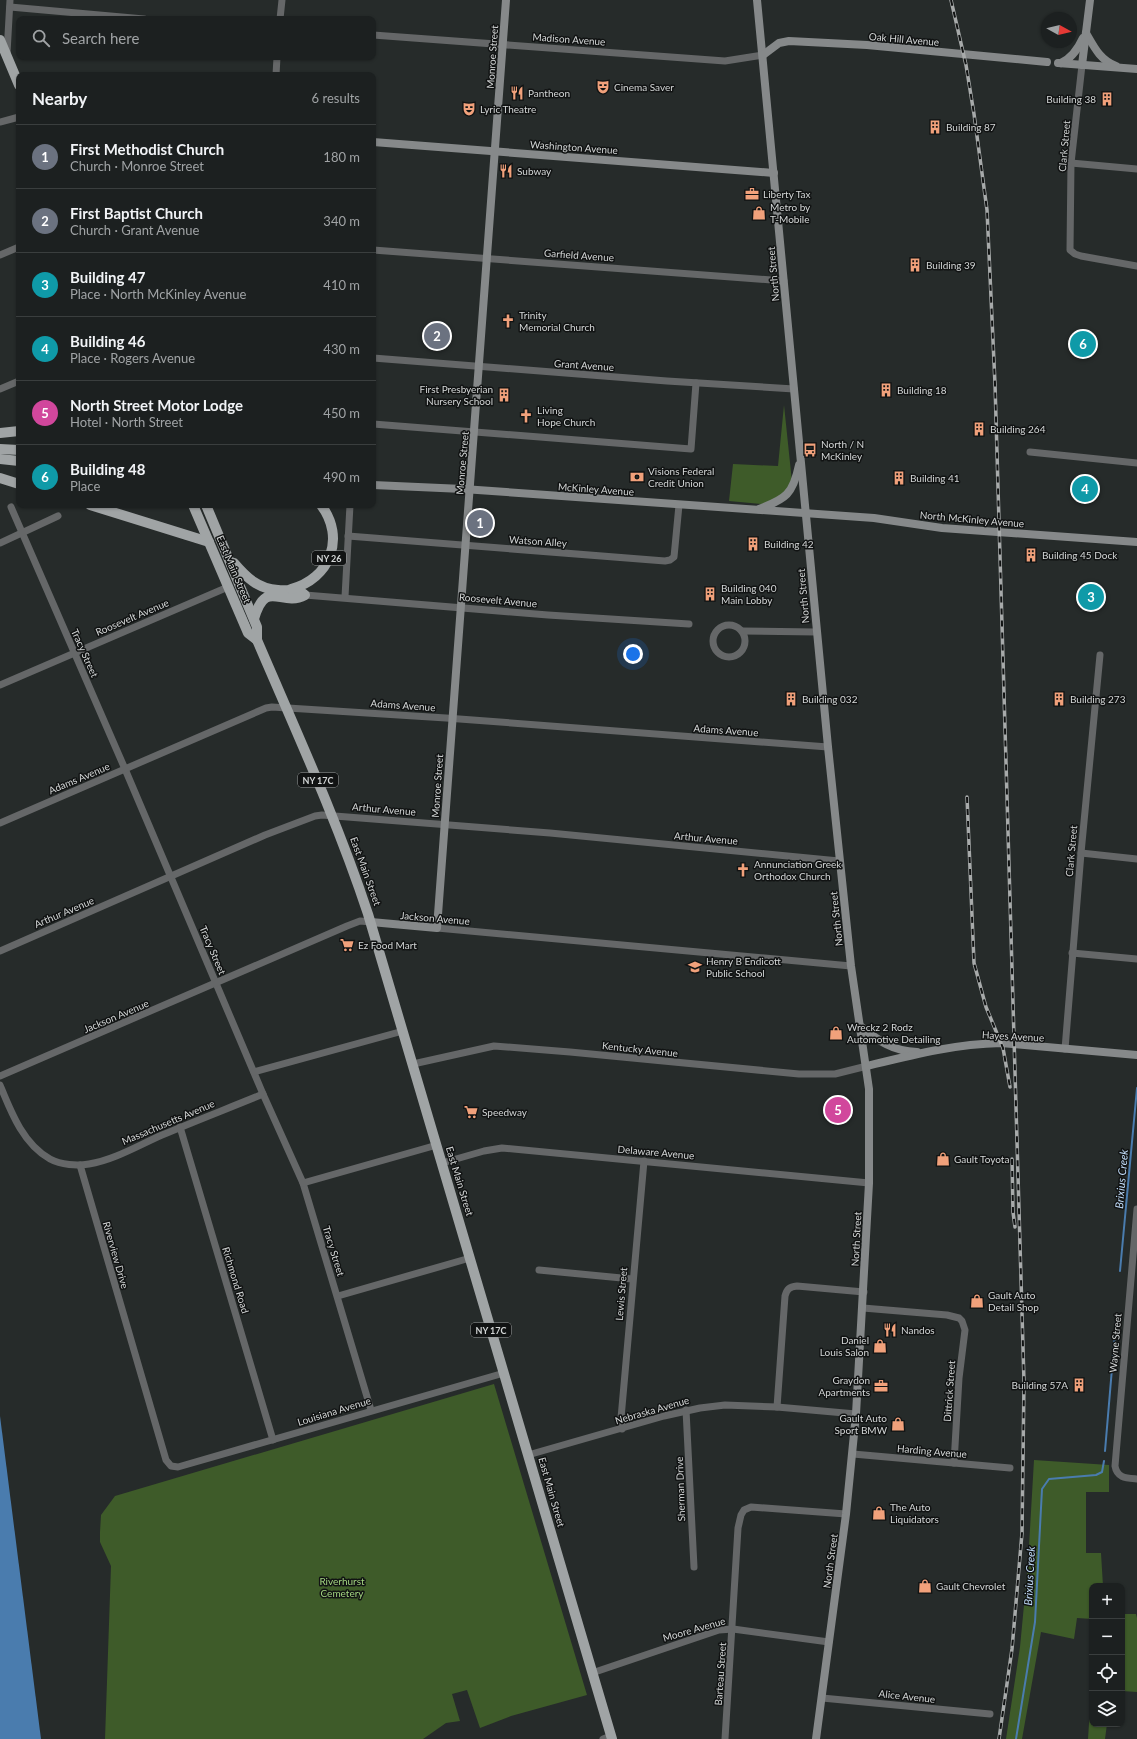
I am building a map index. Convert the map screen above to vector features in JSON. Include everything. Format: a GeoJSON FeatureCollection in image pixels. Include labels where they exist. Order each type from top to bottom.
{"type":"FeatureCollection","features":[{"type":"Feature","properties":{"kind":"main road"},"geometry":{"type":"LineString","coordinates":[[0,40],[16,78]]}},
{"type":"Feature","properties":{"kind":"main road"},"geometry":{"type":"LineString","coordinates":[[0,433],[16,431]]}},
{"type":"Feature","properties":{"kind":"main road"},"geometry":{"type":"LineString","coordinates":[[0,449],[16,450]]}},
{"type":"Feature","properties":{"kind":"main road"},"geometry":{"type":"LineString","coordinates":[[0,459],[16,460]]}},
{"type":"Feature","properties":{"kind":"main road"},"geometry":{"type":"LineString","coordinates":[[0,478],[16,483]]}},
{"type":"Feature","properties":{"kind":"main road"},"geometry":{"type":"LineString","coordinates":[[100,508],[209,542]]}},
{"type":"Feature","properties":{"kind":"main road","name":"East Main Street"},"geometry":{"type":"LineString","coordinates":[[194,508],[248,633],[257,640]]}},
{"type":"Feature","properties":{"kind":"main road","name":"East Main Street"},"geometry":{"type":"LineString","coordinates":[[207,508],[254,619],[257,627],[257,640],[333,815],[371,922],[592,1673],[609,1738]]}},
{"type":"Feature","properties":{"kind":"main road","name":"NY 26"},"geometry":{"type":"LineString","coordinates":[[229,558],[247,577],[260,586],[277,590],[286,590],[304,584],[315,578],[329,558],[334,536],[327,513],[323,508]]}},
{"type":"Feature","properties":{"kind":"main road"},"geometry":{"type":"LineString","coordinates":[[254,619],[258,607],[268,596],[299,598],[305,595],[300,591],[286,590]]}},
{"type":"Feature","properties":{"kind":"street"},"geometry":{"type":"LineString","coordinates":[[280,16],[282,0]]}},
{"type":"Feature","properties":{"kind":"street","name":"Monroe Street"},"geometry":{"type":"LineString","coordinates":[[437,928],[506,0]]}},
{"type":"Feature","properties":{"kind":"street","name":"North Street"},"geometry":{"type":"LineString","coordinates":[[757,0],[816,632],[839,860],[850,966],[867,1066],[869,1089],[869,1183],[864,1292],[853,1454],[816,1739]]}},
{"type":"Feature","properties":{"kind":"street","name":"Clark Street"},"geometry":{"type":"LineString","coordinates":[[1090,0],[1071,163],[1070,250],[1081,256],[1137,266]]}},
{"type":"Feature","properties":{"kind":"street"},"geometry":{"type":"LineString","coordinates":[[7,56],[10,4],[117,16]]}},
{"type":"Feature","properties":{"kind":"street"},"geometry":{"type":"LineString","coordinates":[[1086,32],[1079,47],[1068,60],[1059,63],[1137,69]]}},
{"type":"Feature","properties":{"kind":"street"},"geometry":{"type":"LineString","coordinates":[[1086,32],[1093,47],[1100,56],[1111,64],[1120,67]]}},
{"type":"Feature","properties":{"kind":"street","name":"Madison Avenue"},"geometry":{"type":"LineString","coordinates":[[376,35],[725,60],[762,55]]}},
{"type":"Feature","properties":{"kind":"street","name":"Oak Hill Avenue"},"geometry":{"type":"LineString","coordinates":[[762,55],[779,44],[790,41],[867,45],[1047,62]]}},
{"type":"Feature","properties":{"kind":"street"},"geometry":{"type":"LineString","coordinates":[[276,72],[277,60]]}},
{"type":"Feature","properties":{"kind":"street"},"geometry":{"type":"LineString","coordinates":[[0,122],[16,118]]}},
{"type":"Feature","properties":{"kind":"street","name":"Washington Avenue"},"geometry":{"type":"LineString","coordinates":[[376,142],[774,173]]}},
{"type":"Feature","properties":{"kind":"street"},"geometry":{"type":"LineString","coordinates":[[1071,163],[1137,169]]}},
{"type":"Feature","properties":{"kind":"street"},"geometry":{"type":"LineString","coordinates":[[0,255],[16,248]]}},
{"type":"Feature","properties":{"kind":"street","name":"Garfield Avenue"},"geometry":{"type":"LineString","coordinates":[[376,250],[784,281]]}},
{"type":"Feature","properties":{"kind":"street","name":"Grant Avenue"},"geometry":{"type":"LineString","coordinates":[[376,358],[696,383],[794,388]]}},
{"type":"Feature","properties":{"kind":"street"},"geometry":{"type":"LineString","coordinates":[[0,389],[16,382]]}},
{"type":"Feature","properties":{"kind":"street"},"geometry":{"type":"LineString","coordinates":[[376,424],[691,449],[696,383]]}},
{"type":"Feature","properties":{"kind":"street"},"geometry":{"type":"LineString","coordinates":[[1030,452],[1137,463]]}},
{"type":"Feature","properties":{"kind":"street"},"geometry":{"type":"LineString","coordinates":[[754,510],[776,503],[786,496],[796,481],[800,454]]}},
{"type":"Feature","properties":{"kind":"street","name":"McKinley Avenue"},"geometry":{"type":"LineString","coordinates":[[376,482],[384,484]]}},
{"type":"Feature","properties":{"kind":"street","name":"McKinley Avenue"},"geometry":{"type":"LineString","coordinates":[[376,485],[384,484],[806,514]]}},
{"type":"Feature","properties":{"kind":"street","name":"Watson Alley"},"geometry":{"type":"LineString","coordinates":[[348,536],[465,546],[670,560],[674,557],[679,505]]}},
{"type":"Feature","properties":{"kind":"street","name":"Tracy Street"},"geometry":{"type":"LineString","coordinates":[[11,508],[125,769],[263,1094],[303,1183],[371,1410]]}},
{"type":"Feature","properties":{"kind":"street"},"geometry":{"type":"LineString","coordinates":[[345,597],[350,508]]}},
{"type":"Feature","properties":{"kind":"street","name":"North McKinley Avenue"},"geometry":{"type":"LineString","coordinates":[[806,514],[874,518],[942,528],[1137,542]]}},
{"type":"Feature","properties":{"kind":"street"},"geometry":{"type":"LineString","coordinates":[[0,543],[58,516]]}},
{"type":"Feature","properties":{"kind":"street","name":"Roosevelt Avenue"},"geometry":{"type":"LineString","coordinates":[[0,685],[228,587]]}},
{"type":"Feature","properties":{"kind":"street","name":"Roosevelt Avenue"},"geometry":{"type":"LineString","coordinates":[[305,595],[689,624]]}},
{"type":"Feature","properties":{"kind":"street"},"geometry":{"type":"LineString","coordinates":[[742,631],[745,642],[741,652],[737,655],[727,657],[717,652],[713,642],[715,634],[718,630],[730,625],[742,631],[816,632]]}},
{"type":"Feature","properties":{"kind":"street","name":"Clark Street"},"geometry":{"type":"LineString","coordinates":[[1065,1049],[1072,953],[1100,656]]}},
{"type":"Feature","properties":{"kind":"street","name":"Adams Avenue"},"geometry":{"type":"LineString","coordinates":[[0,823],[266,708],[286,707],[828,747]]}},
{"type":"Feature","properties":{"kind":"street","name":"Arthur Avenue"},"geometry":{"type":"LineString","coordinates":[[0,950],[265,835],[315,816],[333,815],[445,824],[839,860]]}},
{"type":"Feature","properties":{"kind":"street"},"geometry":{"type":"LineString","coordinates":[[1081,853],[1137,859]]}},
{"type":"Feature","properties":{"kind":"street","name":"Jackson Avenue"},"geometry":{"type":"LineString","coordinates":[[0,1076],[360,921],[850,966]]}},
{"type":"Feature","properties":{"kind":"street"},"geometry":{"type":"LineString","coordinates":[[1072,953],[1137,959]]}},
{"type":"Feature","properties":{"kind":"street"},"geometry":{"type":"LineString","coordinates":[[860,1026],[880,1042],[896,1049],[924,1053]]}},
{"type":"Feature","properties":{"kind":"street"},"geometry":{"type":"LineString","coordinates":[[254,1072],[403,1031]]}},
{"type":"Feature","properties":{"kind":"street","name":"Hayes Avenue"},"geometry":{"type":"LineString","coordinates":[[867,1066],[951,1046],[986,1043],[1137,1054]]}},
{"type":"Feature","properties":{"kind":"street","name":"Kentucky Avenue"},"geometry":{"type":"LineString","coordinates":[[413,1064],[494,1046],[806,1075],[835,1074],[867,1066]]}},
{"type":"Feature","properties":{"kind":"street"},"geometry":{"type":"LineString","coordinates":[[0,1085],[9,1107],[33,1147],[57,1162],[80,1165]]}},
{"type":"Feature","properties":{"kind":"street","name":"Massachusetts Avenue"},"geometry":{"type":"LineString","coordinates":[[80,1165],[90,1164],[111,1158],[180,1127],[263,1094]]}},
{"type":"Feature","properties":{"kind":"street","name":"Richmond Road"},"geometry":{"type":"LineString","coordinates":[[180,1127],[273,1440]]}},
{"type":"Feature","properties":{"kind":"street"},"geometry":{"type":"LineString","coordinates":[[303,1183],[437,1145]]}},
{"type":"Feature","properties":{"kind":"street","name":"Delaware Avenue"},"geometry":{"type":"LineString","coordinates":[[442,1163],[484,1151],[502,1148],[869,1183]]}},
{"type":"Feature","properties":{"kind":"street","name":"Lewis Street"},"geometry":{"type":"LineString","coordinates":[[622,1429],[621,1418],[632,1279],[644,1161]]}},
{"type":"Feature","properties":{"kind":"street","name":"Riverview Drive"},"geometry":{"type":"LineString","coordinates":[[80,1165],[166,1460],[170,1466]]}},
{"type":"Feature","properties":{"kind":"street","name":"Wayne Street"},"geometry":{"type":"LineString","coordinates":[[1137,1209],[1115,1466],[1116,1473],[1121,1477],[1137,1479]]}},
{"type":"Feature","properties":{"kind":"street"},"geometry":{"type":"LineString","coordinates":[[338,1296],[470,1258]]}},
{"type":"Feature","properties":{"kind":"street"},"geometry":{"type":"LineString","coordinates":[[539,1270],[632,1279]]}},
{"type":"Feature","properties":{"kind":"street"},"geometry":{"type":"LineString","coordinates":[[777,1407],[785,1296],[790,1287],[797,1286],[864,1292]]}},
{"type":"Feature","properties":{"kind":"street","name":"Dittrick Street"},"geometry":{"type":"LineString","coordinates":[[863,1308],[947,1315],[962,1320],[964,1330],[959,1378],[954,1463]]}},
{"type":"Feature","properties":{"kind":"street","name":"Louisiana Avenue"},"geometry":{"type":"LineString","coordinates":[[170,1466],[178,1467],[371,1410],[504,1373]]}},
{"type":"Feature","properties":{"kind":"street","name":"Nebraska Avenue"},"geometry":{"type":"LineString","coordinates":[[528,1455],[686,1410],[725,1405],[777,1407],[856,1414]]}},
{"type":"Feature","properties":{"kind":"street","name":"Sherman Drive"},"geometry":{"type":"LineString","coordinates":[[686,1410],[694,1567]]}},
{"type":"Feature","properties":{"kind":"street","name":"Harding Avenue"},"geometry":{"type":"LineString","coordinates":[[853,1454],[1010,1468]]}},
{"type":"Feature","properties":{"kind":"street","name":"Barteau Street"},"geometry":{"type":"LineString","coordinates":[[725,1739],[733,1629],[738,1528],[741,1515],[744,1510],[751,1507],[846,1514]]}},
{"type":"Feature","properties":{"kind":"street","name":"Moore Avenue"},"geometry":{"type":"LineString","coordinates":[[592,1673],[719,1630],[733,1629],[829,1642]]}},
{"type":"Feature","properties":{"kind":"street","name":"Alice Avenue"},"geometry":{"type":"LineString","coordinates":[[822,1698],[990,1714]]}},
{"type":"Feature","properties":{"kind":"green space"},"geometry":{"type":"Polygon","coordinates":[[[784,405],[792,482],[790,490],[771,505],[729,501],[733,464],[778,466],[784,405]]]}},
{"type":"Feature","properties":{"kind":"green space","name":"Riverhurst Cemetery"},"geometry":{"type":"Polygon","coordinates":[[[494,1384],[587,1695],[511,1716],[480,1728],[467,1690],[452,1694],[460,1721],[446,1723],[423,1739],[105,1739],[111,1566],[100,1542],[100,1532],[101,1515],[115,1496],[494,1384]]]}},
{"type":"Feature","properties":{"kind":"green space"},"geometry":{"type":"Polygon","coordinates":[[[1034,1460],[1109,1465],[1109,1492],[1086,1492],[1086,1553],[1101,1553],[1103,1583],[1089,1583],[1089,1619],[1077,1618],[1074,1639],[1041,1632],[1022,1739],[1006,1739],[1020,1647],[1028,1563],[1034,1460]]]}},
{"type":"Feature","properties":{"kind":"green space"},"geometry":{"type":"Polygon","coordinates":[[[1125,1614],[1136,1614],[1137,1618],[1137,1692],[1125,1691],[1125,1614]]]}},
{"type":"Feature","properties":{"kind":"green space"},"geometry":{"type":"Polygon","coordinates":[[[1089,1723],[1089,1727],[1107,1727],[1105,1739],[1088,1739],[1089,1723]]]}},
{"type":"Feature","properties":{"kind":"water"},"geometry":{"type":"Polygon","coordinates":[[[0,1416],[41,1739],[0,1739],[0,1416]]]}},
{"type":"Feature","properties":{"kind":"waterway","name":"Brixius Creek"},"geometry":{"type":"LineString","coordinates":[[1120,1271],[1137,1088]]}},
{"type":"Feature","properties":{"kind":"waterway","name":"Brixius Creek"},"geometry":{"type":"LineString","coordinates":[[1105,1451],[1116,1321]]}},
{"type":"Feature","properties":{"kind":"waterway","name":"Brixius Creek"},"geometry":{"type":"LineString","coordinates":[[1016,1739],[1035,1622],[1042,1489],[1049,1479],[1096,1475],[1102,1472],[1104,1461]]}},
{"type":"Feature","properties":{"kind":"railway"},"geometry":{"type":"LineString","coordinates":[[951,0],[966,65],[987,210],[995,384],[1024,1382],[1022,1533],[1012,1649],[999,1739]]}},
{"type":"Feature","properties":{"kind":"railway"},"geometry":{"type":"LineString","coordinates":[[967,797],[974,963],[986,1007],[1003,1048],[1010,1087]]}},
{"type":"Feature","properties":{"kind":"railway"},"geometry":{"type":"LineString","coordinates":[[1012,1159],[1013,1212],[1015,1227]]}},
{"type":"Feature","properties":{"kind":"place","name":"Cinema Saver"},"geometry":{"type":"Point","coordinates":[603,87]}},
{"type":"Feature","properties":{"kind":"place","name":"Pantheon"},"geometry":{"type":"Point","coordinates":[517,93]}},
{"type":"Feature","properties":{"kind":"place","name":"Building 38"},"geometry":{"type":"Point","coordinates":[1107,99]}},
{"type":"Feature","properties":{"kind":"place","name":"Lyric Theatre"},"geometry":{"type":"Point","coordinates":[469,109]}},
{"type":"Feature","properties":{"kind":"place","name":"Building 87"},"geometry":{"type":"Point","coordinates":[935,127]}},
{"type":"Feature","properties":{"kind":"place","name":"Subway"},"geometry":{"type":"Point","coordinates":[506,171]}},
{"type":"Feature","properties":{"kind":"place","name":"Liberty Tax"},"geometry":{"type":"Point","coordinates":[752,194]}},
{"type":"Feature","properties":{"kind":"place","name":"Metro by T-Mobile"},"geometry":{"type":"Point","coordinates":[759,213]}},
{"type":"Feature","properties":{"kind":"place","name":"Building 39"},"geometry":{"type":"Point","coordinates":[915,265]}},
{"type":"Feature","properties":{"kind":"place","name":"Trinity Memorial Church"},"geometry":{"type":"Point","coordinates":[508,321]}},
{"type":"Feature","properties":{"kind":"place","name":"First Baptist Church"},"geometry":{"type":"Point","coordinates":[437,336]}},
{"type":"Feature","properties":{"kind":"place","name":"Building 48"},"geometry":{"type":"Point","coordinates":[1083,344]}},
{"type":"Feature","properties":{"kind":"place","name":"Building 18"},"geometry":{"type":"Point","coordinates":[886,390]}},
{"type":"Feature","properties":{"kind":"place","name":"First Presbyerian Nursery School"},"geometry":{"type":"Point","coordinates":[504,395]}},
{"type":"Feature","properties":{"kind":"place","name":"Living Hope Church"},"geometry":{"type":"Point","coordinates":[526,416]}},
{"type":"Feature","properties":{"kind":"place","name":"Building 264"},"geometry":{"type":"Point","coordinates":[979,429]}},
{"type":"Feature","properties":{"kind":"place","name":"North / N McKinley"},"geometry":{"type":"Point","coordinates":[810,450]}},
{"type":"Feature","properties":{"kind":"place","name":"Visions Federal Credit Union"},"geometry":{"type":"Point","coordinates":[637,477]}},
{"type":"Feature","properties":{"kind":"place","name":"Building 41"},"geometry":{"type":"Point","coordinates":[899,478]}},
{"type":"Feature","properties":{"kind":"place","name":"Building 46"},"geometry":{"type":"Point","coordinates":[1085,489]}},
{"type":"Feature","properties":{"kind":"place","name":"First Methodist Church"},"geometry":{"type":"Point","coordinates":[480,523]}},
{"type":"Feature","properties":{"kind":"place","name":"Building 42"},"geometry":{"type":"Point","coordinates":[753,544]}},
{"type":"Feature","properties":{"kind":"place","name":"Building 45 Dock"},"geometry":{"type":"Point","coordinates":[1031,555]}},
{"type":"Feature","properties":{"kind":"place","name":"Building 040 Main Lobby"},"geometry":{"type":"Point","coordinates":[710,594]}},
{"type":"Feature","properties":{"kind":"place","name":"Building 47"},"geometry":{"type":"Point","coordinates":[1091,597]}},
{"type":"Feature","properties":{"kind":"place","name":"Building 032"},"geometry":{"type":"Point","coordinates":[791,699]}},
{"type":"Feature","properties":{"kind":"place","name":"Building 273"},"geometry":{"type":"Point","coordinates":[1059,699]}},
{"type":"Feature","properties":{"kind":"place","name":"Annunciation Greek Orthodox Church"},"geometry":{"type":"Point","coordinates":[743,870]}},
{"type":"Feature","properties":{"kind":"place","name":"Ez Food Mart"},"geometry":{"type":"Point","coordinates":[347,945]}},
{"type":"Feature","properties":{"kind":"place","name":"Henry B Endicott Public School"},"geometry":{"type":"Point","coordinates":[695,967]}},
{"type":"Feature","properties":{"kind":"place","name":"Wreckz 2 Rodz Automotive Detailing"},"geometry":{"type":"Point","coordinates":[836,1033]}},
{"type":"Feature","properties":{"kind":"place","name":"North Street Motor Lodge"},"geometry":{"type":"Point","coordinates":[838,1110]}},
{"type":"Feature","properties":{"kind":"place","name":"Speedway"},"geometry":{"type":"Point","coordinates":[471,1112]}},
{"type":"Feature","properties":{"kind":"place","name":"Gault Toyota"},"geometry":{"type":"Point","coordinates":[943,1159]}},
{"type":"Feature","properties":{"kind":"place","name":"Gault Auto Detail Shop"},"geometry":{"type":"Point","coordinates":[977,1301]}},
{"type":"Feature","properties":{"kind":"place","name":"Nandos"},"geometry":{"type":"Point","coordinates":[890,1330]}},
{"type":"Feature","properties":{"kind":"place","name":"Daniel Louis Salon"},"geometry":{"type":"Point","coordinates":[880,1346]}},
{"type":"Feature","properties":{"kind":"place","name":"Building 57A"},"geometry":{"type":"Point","coordinates":[1079,1385]}},
{"type":"Feature","properties":{"kind":"place","name":"Graydon Apartments"},"geometry":{"type":"Point","coordinates":[881,1386]}},
{"type":"Feature","properties":{"kind":"place","name":"Gault Auto Sport BMW"},"geometry":{"type":"Point","coordinates":[898,1424]}},
{"type":"Feature","properties":{"kind":"place","name":"The Auto Liquidators"},"geometry":{"type":"Point","coordinates":[879,1513]}},
{"type":"Feature","properties":{"kind":"place","name":"Gault Chevrolet"},"geometry":{"type":"Point","coordinates":[925,1586]}}]}
